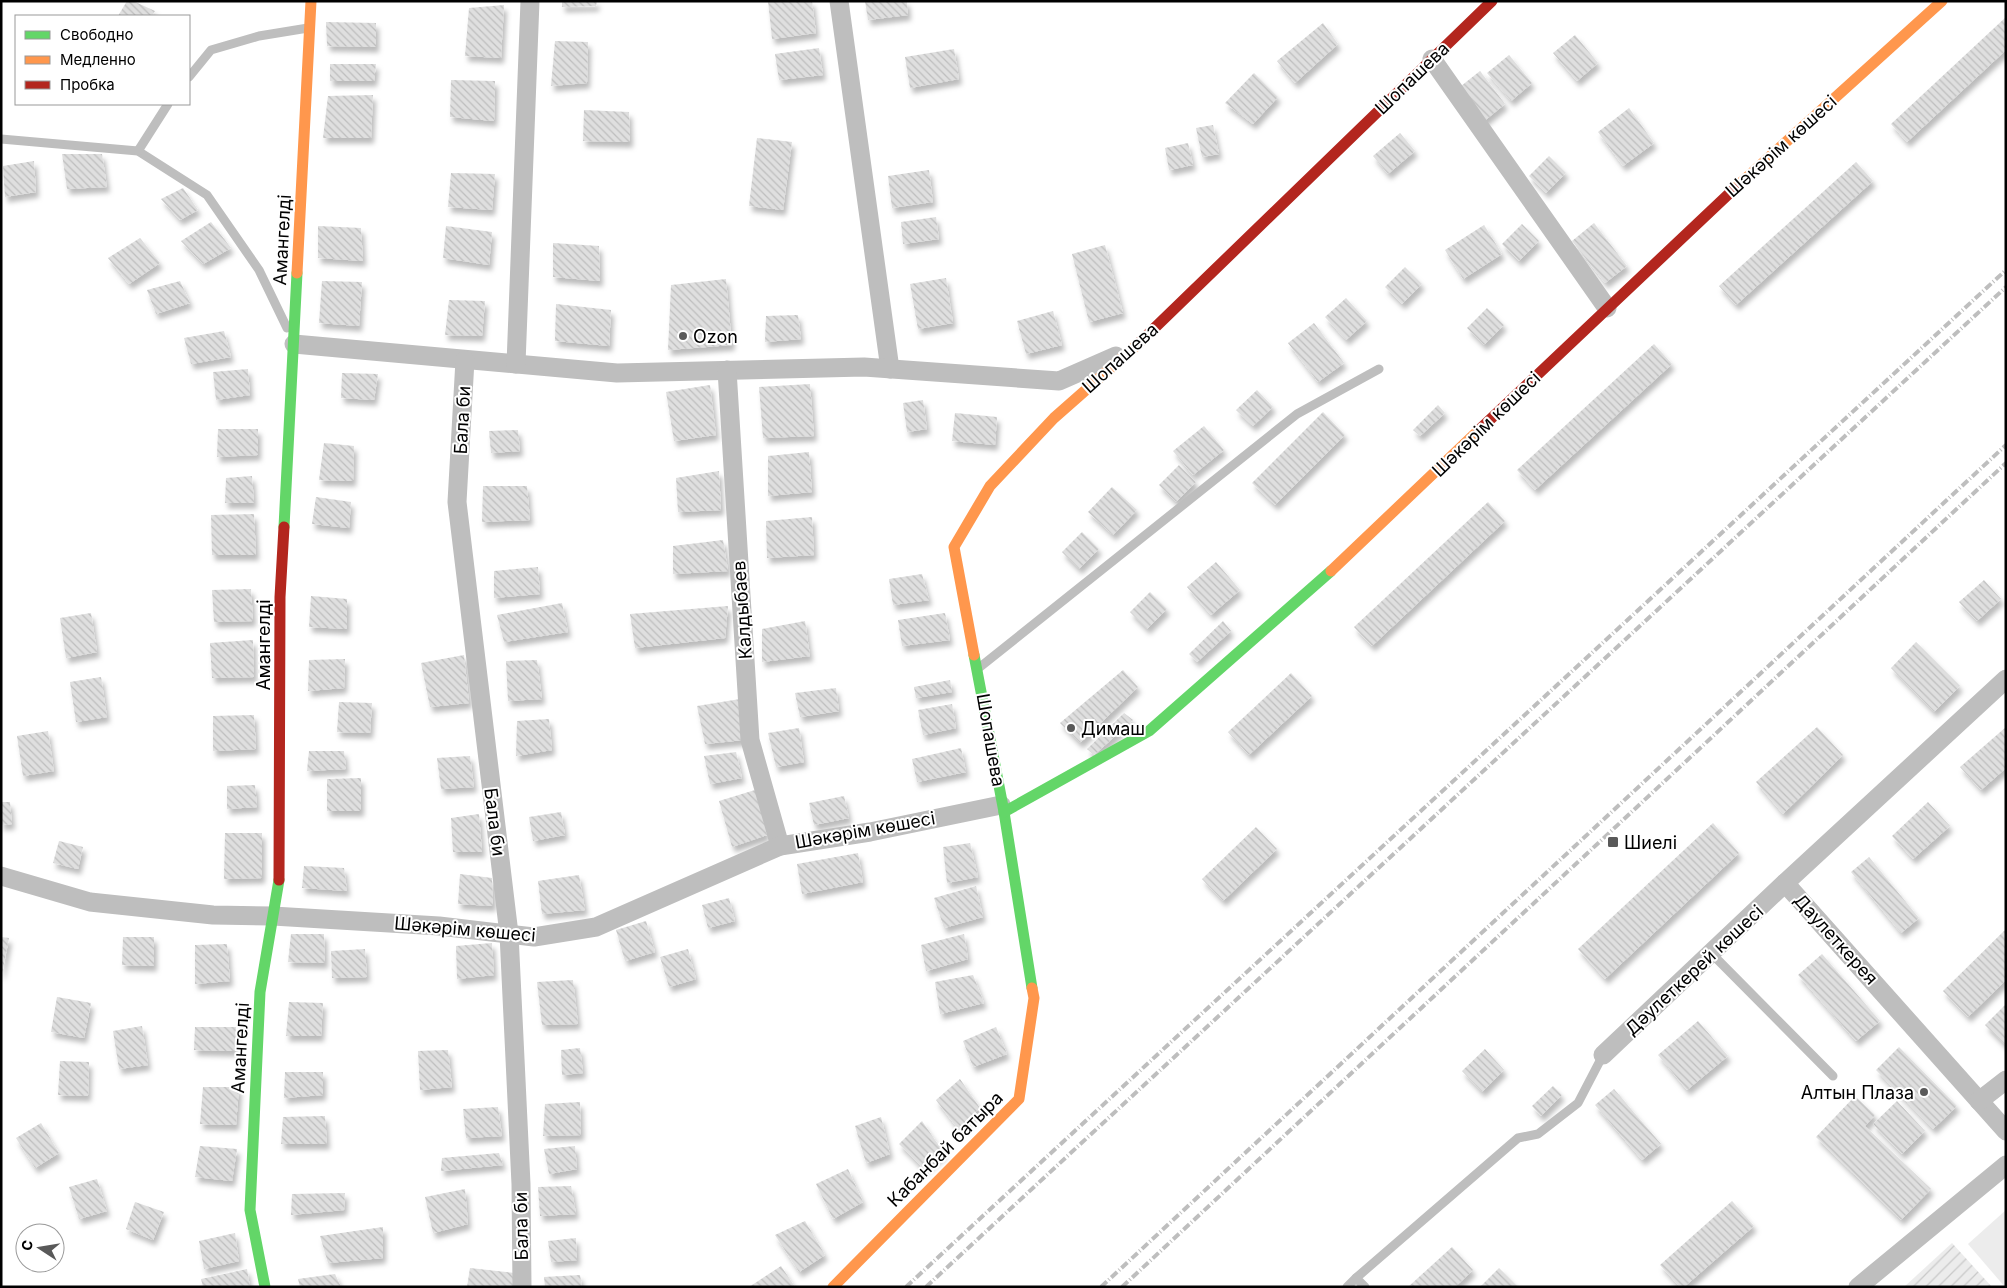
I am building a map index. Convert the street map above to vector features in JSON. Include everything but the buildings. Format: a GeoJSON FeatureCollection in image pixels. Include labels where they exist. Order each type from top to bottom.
{"type":"FeatureCollection","features":[{"type":"Feature","properties":{"kind":"street","name":"Амангелді"},"geometry":{"type":"LineString","coordinates":[[265,1287],[250,1210],[260,992],[280,876],[280,597],[311,1]]}},
{"type":"Feature","properties":{"kind":"street"},"geometry":{"type":"LineString","coordinates":[[516,364],[530,1]]}},
{"type":"Feature","properties":{"kind":"street"},"geometry":{"type":"LineString","coordinates":[[840,1],[890,369]]}},
{"type":"Feature","properties":{"kind":"street","name":"Шопашева"},"geometry":{"type":"LineString","coordinates":[[1003,808],[954,547],[990,486],[1054,418],[1132,349],[1432,59],[1476,8],[1492,1]]}},
{"type":"Feature","properties":{"kind":"street","name":"Шәкәрім көшесі"},"geometry":{"type":"LineString","coordinates":[[1,876],[90,902],[213,915],[273,916],[439,926],[534,937],[596,927],[780,846],[1003,808],[1150,731],[1303,598],[1691,228],[1914,24],[1942,1]]}},
{"type":"Feature","properties":{"kind":"street"},"geometry":{"type":"LineString","coordinates":[[1432,59],[1607,308]]}},
{"type":"Feature","properties":{"kind":"street"},"geometry":{"type":"LineString","coordinates":[[294,344],[617,373],[864,367],[1058,380],[1132,349]]}},
{"type":"Feature","properties":{"kind":"street","name":"Бала би"},"geometry":{"type":"LineString","coordinates":[[465,360],[457,502],[509,934],[521,1184],[522,1287]]}},
{"type":"Feature","properties":{"kind":"street","name":"Калдыбаев"},"geometry":{"type":"LineString","coordinates":[[727,370],[750,740],[780,846]]}},
{"type":"Feature","properties":{"kind":"street","name":"Даулеткерея"},"geometry":{"type":"LineString","coordinates":[[2006,679],[1785,883],[2006,1131]]}},
{"type":"Feature","properties":{"kind":"street","name":"Кабанбай батыра"},"geometry":{"type":"LineString","coordinates":[[833,1287],[1020,1099],[1034,998],[1003,808]]}},
{"type":"Feature","properties":{"kind":"street","name":"Дәулеткерей көшесі"},"geometry":{"type":"LineString","coordinates":[[1603,1055],[1785,883]]}},
{"type":"Feature","properties":{"kind":"street"},"geometry":{"type":"LineString","coordinates":[[1979,1101],[2006,1080]]}},
{"type":"Feature","properties":{"kind":"street"},"geometry":{"type":"LineString","coordinates":[[1858,1287],[2006,1165]]}},
{"type":"Feature","properties":{"kind":"lane"},"geometry":{"type":"LineString","coordinates":[[190,76],[211,50],[259,36],[310,28]]}},
{"type":"Feature","properties":{"kind":"lane"},"geometry":{"type":"LineString","coordinates":[[138,151],[167,105]]}},
{"type":"Feature","properties":{"kind":"lane"},"geometry":{"type":"LineString","coordinates":[[1,139],[138,151],[207,195],[259,270],[294,344]]}},
{"type":"Feature","properties":{"kind":"lane"},"geometry":{"type":"LineString","coordinates":[[978,669],[1297,414],[1379,369]]}},
{"type":"Feature","properties":{"kind":"lane"},"geometry":{"type":"LineString","coordinates":[[1712,954],[1833,1076]]}},
{"type":"Feature","properties":{"kind":"lane"},"geometry":{"type":"LineString","coordinates":[[1347,1287],[1518,1138],[1538,1134],[1578,1103],[1603,1055]]}},
{"type":"Feature","properties":{"kind":"lane"},"geometry":{"type":"LineString","coordinates":[[1356,1278],[1365,1287]]}},
{"type":"Feature","properties":{"kind":"shaded area"},"geometry":{"type":"Polygon","coordinates":[[[2006,1210],[2006,1287],[2005,1287],[1968,1244],[2006,1210]]]}},
{"type":"Feature","properties":{"kind":"shaded area"},"geometry":{"type":"Polygon","coordinates":[[[1952,1243],[1992,1287],[1904,1287],[1952,1243]]]}},
{"type":"Feature","properties":{"kind":"railway"},"geometry":{"type":"LineString","coordinates":[[906,1287],[2006,270]]}},
{"type":"Feature","properties":{"kind":"railway"},"geometry":{"type":"LineString","coordinates":[[926,1287],[2006,287]]}},
{"type":"Feature","properties":{"kind":"railway"},"geometry":{"type":"LineString","coordinates":[[1101,1287],[2006,445]]}},
{"type":"Feature","properties":{"kind":"railway"},"geometry":{"type":"LineString","coordinates":[[1122,1287],[2006,463]]}},
{"type":"Feature","properties":{"kind":"traffic: fast"},"geometry":{"type":"LineString","coordinates":[[284,527],[297,273]]}},
{"type":"Feature","properties":{"kind":"traffic: fast"},"geometry":{"type":"LineString","coordinates":[[1004,812],[1149,731],[1331,571]]}},
{"type":"Feature","properties":{"kind":"traffic: fast"},"geometry":{"type":"LineString","coordinates":[[974,655],[1004,812],[1032,988]]}},
{"type":"Feature","properties":{"kind":"traffic: fast"},"geometry":{"type":"LineString","coordinates":[[265,1287],[250,1210],[260,992],[279,880]]}},
{"type":"Feature","properties":{"kind":"traffic: slow"},"geometry":{"type":"LineString","coordinates":[[297,273],[311,1]]}},
{"type":"Feature","properties":{"kind":"traffic: slow"},"geometry":{"type":"LineString","coordinates":[[1734,189],[1942,1]]}},
{"type":"Feature","properties":{"kind":"traffic: slow"},"geometry":{"type":"LineString","coordinates":[[974,655],[954,547],[990,486],[1054,418],[1138,344]]}},
{"type":"Feature","properties":{"kind":"traffic: slow"},"geometry":{"type":"LineString","coordinates":[[1331,571],[1479,430]]}},
{"type":"Feature","properties":{"kind":"traffic: slow"},"geometry":{"type":"LineString","coordinates":[[833,1287],[1019,1099],[1034,998],[1032,988]]}},
{"type":"Feature","properties":{"kind":"traffic: jam"},"geometry":{"type":"LineString","coordinates":[[1138,344],[1492,1]]}},
{"type":"Feature","properties":{"kind":"traffic: jam"},"geometry":{"type":"LineString","coordinates":[[1479,430],[1734,189]]}},
{"type":"Feature","properties":{"kind":"traffic: jam"},"geometry":{"type":"LineString","coordinates":[[279,880],[280,597],[284,527]]}},
{"type":"Feature","properties":{"kind":"place","name":"Ozon"},"geometry":{"type":"Point","coordinates":[683,336]}},
{"type":"Feature","properties":{"kind":"place","name":"Димаш"},"geometry":{"type":"Point","coordinates":[1071,728]}},
{"type":"Feature","properties":{"kind":"place","name":"Шиелі"},"geometry":{"type":"Point","coordinates":[1613,842]}},
{"type":"Feature","properties":{"kind":"place","name":"Алтын Плаза"},"geometry":{"type":"Point","coordinates":[1924,1092]}}]}
